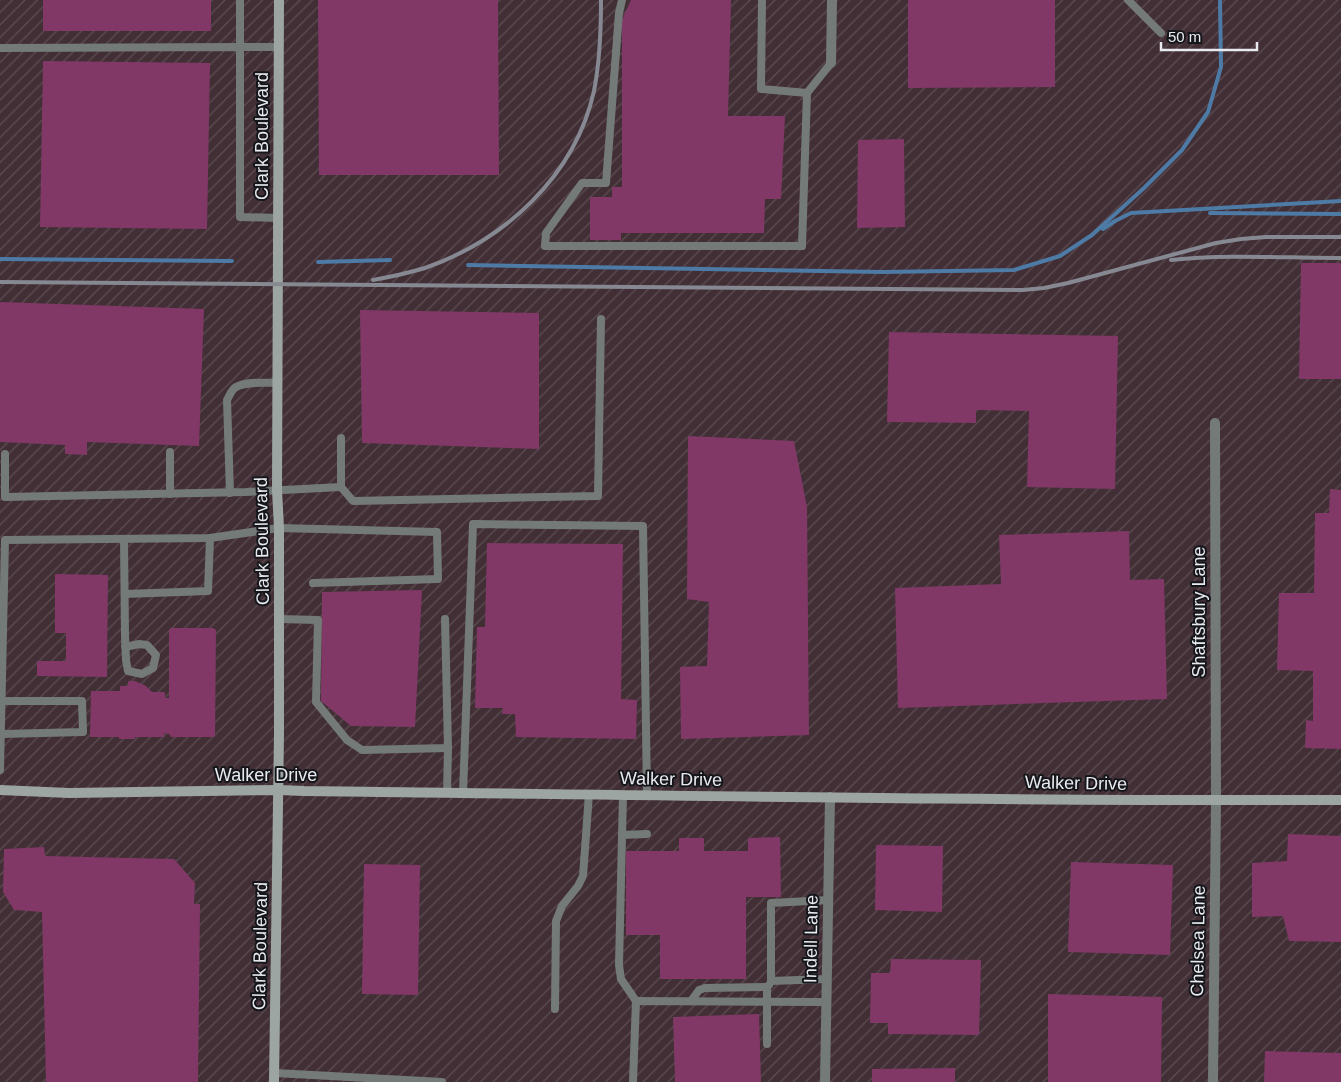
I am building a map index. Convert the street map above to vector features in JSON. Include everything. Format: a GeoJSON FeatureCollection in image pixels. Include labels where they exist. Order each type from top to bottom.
{"type":"FeatureCollection","features":[{"type":"Feature","properties":{"kind":"street","name":"Clark Boulevard"},"geometry":{"type":"LineString","coordinates":[[274,1078],[279,790],[277,490],[279,0]]}},
{"type":"Feature","properties":{"kind":"street"},"geometry":{"type":"LineString","coordinates":[[831,63],[832,0]]}},
{"type":"Feature","properties":{"kind":"street","name":"Shaftsbury Lane"},"geometry":{"type":"LineString","coordinates":[[1215,423],[1216,800]]}},
{"type":"Feature","properties":{"kind":"street","name":"Walker Drive"},"geometry":{"type":"LineString","coordinates":[[0,790],[70,793],[279,790],[304,792],[830,797],[1341,800]]}},
{"type":"Feature","properties":{"kind":"street","name":"Indell Lane"},"geometry":{"type":"LineString","coordinates":[[825,1082],[830,797]]}},
{"type":"Feature","properties":{"kind":"street","name":"Chelsea Lane"},"geometry":{"type":"LineString","coordinates":[[1213,1082],[1216,800]]}},
{"type":"Feature","properties":{"kind":"lane"},"geometry":{"type":"LineString","coordinates":[[240,0],[240,217],[278,218]]}},
{"type":"Feature","properties":{"kind":"lane"},"geometry":{"type":"LineString","coordinates":[[622,0],[606,183],[582,183],[546,233],[545,246],[802,246],[807,93],[831,63]]}},
{"type":"Feature","properties":{"kind":"lane"},"geometry":{"type":"LineString","coordinates":[[762,0],[761,89],[807,93]]}},
{"type":"Feature","properties":{"kind":"lane"},"geometry":{"type":"LineString","coordinates":[[1128,0],[1161,33]]}},
{"type":"Feature","properties":{"kind":"lane"},"geometry":{"type":"LineString","coordinates":[[0,48],[279,47]]}},
{"type":"Feature","properties":{"kind":"lane"},"geometry":{"type":"LineString","coordinates":[[341,438],[341,487],[352,500],[598,496],[601,319]]}},
{"type":"Feature","properties":{"kind":"lane"},"geometry":{"type":"LineString","coordinates":[[230,492],[227,400],[231,392],[238,386],[278,383]]}},
{"type":"Feature","properties":{"kind":"lane"},"geometry":{"type":"LineString","coordinates":[[170,452],[170,494]]}},
{"type":"Feature","properties":{"kind":"lane"},"geometry":{"type":"LineString","coordinates":[[5,454],[5,497],[170,494],[341,487]]}},
{"type":"Feature","properties":{"kind":"lane"},"geometry":{"type":"LineString","coordinates":[[463,793],[473,524],[643,526],[647,795]]}},
{"type":"Feature","properties":{"kind":"lane"},"geometry":{"type":"LineString","coordinates":[[0,770],[5,540],[210,538],[278,528],[437,532],[438,579],[314,583]]}},
{"type":"Feature","properties":{"kind":"lane"},"geometry":{"type":"LineString","coordinates":[[124,594],[208,591],[210,538]]}},
{"type":"Feature","properties":{"kind":"lane"},"geometry":{"type":"LineString","coordinates":[[124,539],[125,646],[128,671],[142,674],[153,668],[156,655],[147,645],[125,646]]}},
{"type":"Feature","properties":{"kind":"lane"},"geometry":{"type":"LineString","coordinates":[[279,619],[318,620],[316,702],[347,740],[362,750],[448,748]]}},
{"type":"Feature","properties":{"kind":"lane"},"geometry":{"type":"LineString","coordinates":[[445,619],[448,748],[447,793]]}},
{"type":"Feature","properties":{"kind":"lane"},"geometry":{"type":"LineString","coordinates":[[2,701],[82,701],[83,732],[2,734]]}},
{"type":"Feature","properties":{"kind":"lane"},"geometry":{"type":"LineString","coordinates":[[555,1009],[556,921],[562,906],[584,876],[589,794]]}},
{"type":"Feature","properties":{"kind":"lane"},"geometry":{"type":"LineString","coordinates":[[623,795],[619,965],[621,979],[636,1001],[633,1082]]}},
{"type":"Feature","properties":{"kind":"lane"},"geometry":{"type":"LineString","coordinates":[[622,835],[647,834]]}},
{"type":"Feature","properties":{"kind":"lane"},"geometry":{"type":"LineString","coordinates":[[766,1044],[771,903],[828,900]]}},
{"type":"Feature","properties":{"kind":"lane"},"geometry":{"type":"LineString","coordinates":[[691,1001],[699,990],[705,988],[826,979]]}},
{"type":"Feature","properties":{"kind":"lane"},"geometry":{"type":"LineString","coordinates":[[636,1001],[826,1002]]}},
{"type":"Feature","properties":{"kind":"lane"},"geometry":{"type":"LineString","coordinates":[[274,1078],[442,1082]]}},
{"type":"Feature","properties":{"kind":"shaded area"},"geometry":{"type":"Polygon","coordinates":[[[0,0],[1341,0],[1341,1082],[0,1082],[0,0]]]}},
{"type":"Feature","properties":{"kind":"building"},"geometry":{"type":"Polygon","coordinates":[[[43,0],[211,0],[211,31],[43,31],[43,0]]]}},
{"type":"Feature","properties":{"kind":"building"},"geometry":{"type":"Polygon","coordinates":[[[318,0],[498,0],[499,175],[319,175],[318,0]]]}},
{"type":"Feature","properties":{"kind":"building"},"geometry":{"type":"Polygon","coordinates":[[[631,0],[731,0],[728,116],[785,116],[781,199],[765,199],[764,233],[621,233],[621,240],[590,240],[590,197],[612,197],[612,187],[622,187],[622,20],[631,0]]]}},
{"type":"Feature","properties":{"kind":"building"},"geometry":{"type":"Polygon","coordinates":[[[908,0],[1055,0],[1055,87],[908,88],[908,0]]]}},
{"type":"Feature","properties":{"kind":"building"},"geometry":{"type":"Polygon","coordinates":[[[43,61],[210,63],[207,229],[40,227],[43,61]]]}},
{"type":"Feature","properties":{"kind":"building"},"geometry":{"type":"Polygon","coordinates":[[[904,139],[905,227],[857,228],[858,140],[904,139]]]}},
{"type":"Feature","properties":{"kind":"building"},"geometry":{"type":"Polygon","coordinates":[[[1301,263],[1341,263],[1341,379],[1299,379],[1301,263]]]}},
{"type":"Feature","properties":{"kind":"building"},"geometry":{"type":"Polygon","coordinates":[[[0,302],[204,309],[199,446],[87,442],[87,455],[65,454],[65,445],[0,442],[0,302]]]}},
{"type":"Feature","properties":{"kind":"building"},"geometry":{"type":"Polygon","coordinates":[[[360,310],[539,313],[539,449],[362,443],[360,310]]]}},
{"type":"Feature","properties":{"kind":"building"},"geometry":{"type":"Polygon","coordinates":[[[889,332],[1118,336],[1115,489],[1027,487],[1029,411],[976,410],[976,423],[887,422],[889,332]]]}},
{"type":"Feature","properties":{"kind":"building"},"geometry":{"type":"Polygon","coordinates":[[[688,436],[794,441],[807,507],[809,735],[681,739],[680,667],[707,666],[709,602],[687,599],[688,436]]]}},
{"type":"Feature","properties":{"kind":"building"},"geometry":{"type":"Polygon","coordinates":[[[1330,489],[1341,490],[1341,749],[1305,748],[1306,720],[1313,721],[1313,671],[1277,670],[1279,593],[1314,593],[1315,513],[1329,513],[1330,489]]]}},
{"type":"Feature","properties":{"kind":"building"},"geometry":{"type":"Polygon","coordinates":[[[1129,531],[1130,580],[1164,579],[1167,699],[898,708],[895,588],[1001,584],[999,535],[1129,531]]]}},
{"type":"Feature","properties":{"kind":"building"},"geometry":{"type":"Polygon","coordinates":[[[487,543],[623,544],[621,699],[637,700],[636,739],[516,737],[515,714],[502,714],[503,708],[475,708],[477,627],[485,627],[487,543]]]}},
{"type":"Feature","properties":{"kind":"building"},"geometry":{"type":"Polygon","coordinates":[[[55,574],[108,575],[107,677],[37,676],[37,661],[66,661],[66,633],[55,633],[55,574]]]}},
{"type":"Feature","properties":{"kind":"building"},"geometry":{"type":"Polygon","coordinates":[[[422,590],[415,727],[351,726],[321,701],[322,592],[422,590]]]}},
{"type":"Feature","properties":{"kind":"building"},"geometry":{"type":"Polygon","coordinates":[[[171,628],[213,628],[216,630],[215,736],[171,737],[169,734],[164,733],[164,737],[135,737],[135,739],[90,737],[91,691],[120,691],[120,686],[128,686],[128,681],[135,681],[146,686],[152,692],[165,692],[165,698],[169,698],[169,630],[171,628]]]}},
{"type":"Feature","properties":{"kind":"building"},"geometry":{"type":"Polygon","coordinates":[[[1288,834],[1341,836],[1341,942],[1289,941],[1283,916],[1252,917],[1252,863],[1287,861],[1288,834]]]}},
{"type":"Feature","properties":{"kind":"building"},"geometry":{"type":"Polygon","coordinates":[[[780,837],[781,897],[746,897],[746,979],[660,979],[660,935],[626,935],[626,851],[679,851],[679,838],[704,838],[704,851],[748,851],[748,838],[780,837]]]}},
{"type":"Feature","properties":{"kind":"building"},"geometry":{"type":"Polygon","coordinates":[[[876,845],[943,846],[942,912],[875,910],[876,845]]]}},
{"type":"Feature","properties":{"kind":"building"},"geometry":{"type":"Polygon","coordinates":[[[44,847],[45,856],[174,859],[195,883],[194,904],[200,904],[198,1082],[46,1082],[42,912],[14,910],[3,892],[4,849],[44,847]]]}},
{"type":"Feature","properties":{"kind":"building"},"geometry":{"type":"Polygon","coordinates":[[[1071,862],[1173,865],[1170,955],[1068,952],[1071,862]]]}},
{"type":"Feature","properties":{"kind":"building"},"geometry":{"type":"Polygon","coordinates":[[[364,864],[420,865],[418,995],[362,994],[364,864]]]}},
{"type":"Feature","properties":{"kind":"building"},"geometry":{"type":"Polygon","coordinates":[[[891,959],[981,960],[979,1035],[888,1034],[888,1023],[870,1023],[871,973],[890,973],[891,959]]]}},
{"type":"Feature","properties":{"kind":"building"},"geometry":{"type":"Polygon","coordinates":[[[1048,994],[1162,997],[1161,1082],[1048,1082],[1048,994]]]}},
{"type":"Feature","properties":{"kind":"building"},"geometry":{"type":"Polygon","coordinates":[[[759,1014],[761,1082],[675,1082],[673,1017],[759,1014]]]}},
{"type":"Feature","properties":{"kind":"building"},"geometry":{"type":"Polygon","coordinates":[[[1265,1051],[1341,1053],[1341,1082],[1264,1082],[1265,1051]]]}},
{"type":"Feature","properties":{"kind":"building"},"geometry":{"type":"Polygon","coordinates":[[[955,1068],[955,1082],[872,1082],[872,1069],[955,1068]]]}},
{"type":"Feature","properties":{"kind":"waterway"},"geometry":{"type":"LineString","coordinates":[[468,265],[882,272],[1014,270],[1060,256],[1092,235],[1144,188],[1182,150],[1208,112],[1221,67],[1220,0]]}},
{"type":"Feature","properties":{"kind":"waterway"},"geometry":{"type":"LineString","coordinates":[[1103,229],[1131,213],[1341,201]]}},
{"type":"Feature","properties":{"kind":"waterway"},"geometry":{"type":"LineString","coordinates":[[1210,213],[1341,214]]}},
{"type":"Feature","properties":{"kind":"waterway"},"geometry":{"type":"LineString","coordinates":[[0,259],[232,261]]}},
{"type":"Feature","properties":{"kind":"waterway"},"geometry":{"type":"LineString","coordinates":[[318,262],[390,260]]}},
{"type":"Feature","properties":{"kind":"railway"},"geometry":{"type":"LineString","coordinates":[[373,280],[425,268],[454,256],[482,240],[509,222],[532,201],[553,177],[571,151],[585,122],[594,91],[600,46],[601,0]]}},
{"type":"Feature","properties":{"kind":"railway"},"geometry":{"type":"LineString","coordinates":[[0,282],[1023,290],[1068,283],[1216,243],[1266,237],[1341,237]]}},
{"type":"Feature","properties":{"kind":"railway"},"geometry":{"type":"LineString","coordinates":[[1171,260],[1235,257],[1341,258]]}}]}
